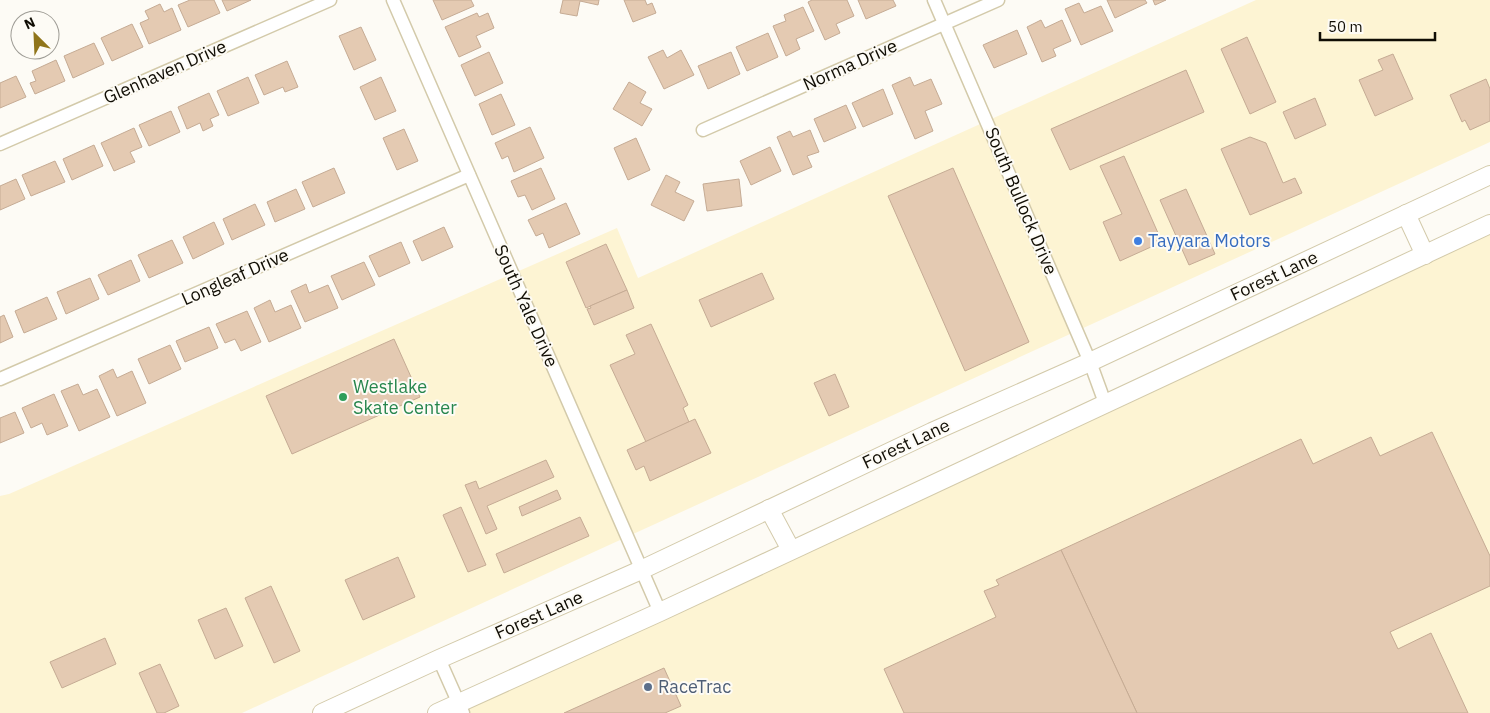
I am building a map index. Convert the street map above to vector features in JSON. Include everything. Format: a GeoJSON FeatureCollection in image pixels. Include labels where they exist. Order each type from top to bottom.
{"type":"FeatureCollection","features":[{"type":"Feature","properties":{"kind":"main road","name":"Forest Lane"},"geometry":{"type":"LineString","coordinates":[[322,713],[641,570],[932,432],[1090,362],[1490,175]]}},
{"type":"Feature","properties":{"kind":"main road"},"geometry":{"type":"LineString","coordinates":[[1406,214],[1425,255]]}},
{"type":"Feature","properties":{"kind":"main road"},"geometry":{"type":"LineString","coordinates":[[437,713],[460,708],[791,550],[1490,224]]}},
{"type":"Feature","properties":{"kind":"main road"},"geometry":{"type":"LineString","coordinates":[[769,509],[791,550]]}},
{"type":"Feature","properties":{"kind":"street","name":"Glenhaven Drive"},"geometry":{"type":"LineString","coordinates":[[0,144],[330,0]]}},
{"type":"Feature","properties":{"kind":"street","name":"South Yale Drive"},"geometry":{"type":"LineString","coordinates":[[393,0],[660,612]]}},
{"type":"Feature","properties":{"kind":"street","name":"South Bullock Drive"},"geometry":{"type":"LineString","coordinates":[[934,0],[1090,362],[1105,403]]}},
{"type":"Feature","properties":{"kind":"street","name":"Norma Drive"},"geometry":{"type":"LineString","coordinates":[[704,130],[998,0]]}},
{"type":"Feature","properties":{"kind":"street","name":"Longleaf Drive"},"geometry":{"type":"LineString","coordinates":[[0,379],[469,175]]}},
{"type":"Feature","properties":{"kind":"street"},"geometry":{"type":"LineString","coordinates":[[439,659],[460,708]]}},
{"type":"Feature","properties":{"kind":"shaded area"},"geometry":{"type":"Polygon","coordinates":[[[1256,0],[1490,0],[1490,142],[242,713],[0,713],[0,496],[9,494],[617,228],[638,278],[1256,0]]]}},
{"type":"Feature","properties":{"kind":"shaded area"},"geometry":{"type":"Polygon","coordinates":[[[1490,228],[1490,713],[430,713],[1490,228]]]}},
{"type":"Feature","properties":{"kind":"building"},"geometry":{"type":"Polygon","coordinates":[[[190,0],[214,0],[220,13],[188,27],[178,5],[190,0]]]}},
{"type":"Feature","properties":{"kind":"building"},"geometry":{"type":"Polygon","coordinates":[[[222,0],[251,0],[227,11],[222,0]]]}},
{"type":"Feature","properties":{"kind":"building"},"geometry":{"type":"Polygon","coordinates":[[[433,0],[471,0],[474,6],[442,20],[433,0]]]}},
{"type":"Feature","properties":{"kind":"building"},"geometry":{"type":"Polygon","coordinates":[[[563,0],[599,0],[598,5],[580,1],[577,16],[560,13],[563,0]]]}},
{"type":"Feature","properties":{"kind":"building"},"geometry":{"type":"Polygon","coordinates":[[[624,0],[645,0],[647,5],[652,3],[656,13],[633,22],[624,0]]]}},
{"type":"Feature","properties":{"kind":"building"},"geometry":{"type":"Polygon","coordinates":[[[812,0],[847,0],[854,16],[836,24],[840,33],[825,40],[808,2],[812,0]]]}},
{"type":"Feature","properties":{"kind":"building"},"geometry":{"type":"Polygon","coordinates":[[[858,0],[893,0],[896,6],[866,19],[858,0]]]}},
{"type":"Feature","properties":{"kind":"building"},"geometry":{"type":"Polygon","coordinates":[[[1107,0],[1145,0],[1147,3],[1115,18],[1107,0]]]}},
{"type":"Feature","properties":{"kind":"building"},"geometry":{"type":"Polygon","coordinates":[[[1153,0],[1166,0],[1155,5],[1153,0]]]}},
{"type":"Feature","properties":{"kind":"building"},"geometry":{"type":"Polygon","coordinates":[[[1079,3],[1084,13],[1101,6],[1113,31],[1081,45],[1065,9],[1079,3]]]}},
{"type":"Feature","properties":{"kind":"building"},"geometry":{"type":"Polygon","coordinates":[[[160,4],[164,12],[172,8],[181,30],[149,44],[140,23],[149,19],[145,11],[160,4]]]}},
{"type":"Feature","properties":{"kind":"building"},"geometry":{"type":"Polygon","coordinates":[[[803,7],[814,31],[796,39],[800,49],[786,56],[773,26],[786,21],[784,15],[803,7]]]}},
{"type":"Feature","properties":{"kind":"building"},"geometry":{"type":"Polygon","coordinates":[[[477,13],[479,17],[488,13],[494,28],[476,36],[481,47],[459,57],[445,27],[477,13]]]}},
{"type":"Feature","properties":{"kind":"building"},"geometry":{"type":"Polygon","coordinates":[[[1041,20],[1045,28],[1062,20],[1071,41],[1053,49],[1056,56],[1042,62],[1027,27],[1041,20]]]}},
{"type":"Feature","properties":{"kind":"building"},"geometry":{"type":"Polygon","coordinates":[[[132,24],[143,47],[112,61],[101,38],[132,24]]]}},
{"type":"Feature","properties":{"kind":"building"},"geometry":{"type":"Polygon","coordinates":[[[361,27],[376,60],[354,70],[339,36],[361,27]]]}},
{"type":"Feature","properties":{"kind":"building"},"geometry":{"type":"Polygon","coordinates":[[[1017,30],[1027,54],[994,68],[983,45],[1017,30]]]}},
{"type":"Feature","properties":{"kind":"building"},"geometry":{"type":"Polygon","coordinates":[[[768,33],[778,57],[747,71],[736,47],[768,33]]]}},
{"type":"Feature","properties":{"kind":"building"},"geometry":{"type":"Polygon","coordinates":[[[1247,37],[1276,102],[1250,114],[1221,49],[1247,37]]]}},
{"type":"Feature","properties":{"kind":"building"},"geometry":{"type":"Polygon","coordinates":[[[94,43],[104,64],[73,78],[64,56],[94,43]]]}},
{"type":"Feature","properties":{"kind":"building"},"geometry":{"type":"Polygon","coordinates":[[[663,50],[667,58],[681,50],[694,75],[664,89],[648,57],[663,50]]]}},
{"type":"Feature","properties":{"kind":"building"},"geometry":{"type":"Polygon","coordinates":[[[489,52],[503,83],[475,96],[461,65],[489,52]]]}},
{"type":"Feature","properties":{"kind":"building"},"geometry":{"type":"Polygon","coordinates":[[[731,52],[740,74],[708,89],[698,66],[731,52]]]}},
{"type":"Feature","properties":{"kind":"building"},"geometry":{"type":"Polygon","coordinates":[[[1393,54],[1413,99],[1375,116],[1359,80],[1383,70],[1378,60],[1393,54]]]}},
{"type":"Feature","properties":{"kind":"building"},"geometry":{"type":"Polygon","coordinates":[[[56,60],[65,81],[35,94],[30,83],[36,81],[32,71],[56,60]]]}},
{"type":"Feature","properties":{"kind":"building"},"geometry":{"type":"Polygon","coordinates":[[[287,61],[298,87],[285,92],[283,87],[264,95],[255,75],[287,61]]]}},
{"type":"Feature","properties":{"kind":"building"},"geometry":{"type":"Polygon","coordinates":[[[1186,70],[1204,112],[1070,170],[1051,129],[1186,70]]]}},
{"type":"Feature","properties":{"kind":"building"},"geometry":{"type":"Polygon","coordinates":[[[16,76],[26,97],[0,108],[0,83],[16,76]]]}},
{"type":"Feature","properties":{"kind":"building"},"geometry":{"type":"Polygon","coordinates":[[[248,77],[259,103],[228,116],[217,91],[248,77]]]}},
{"type":"Feature","properties":{"kind":"building"},"geometry":{"type":"Polygon","coordinates":[[[381,77],[396,111],[375,120],[360,87],[381,77]]]}},
{"type":"Feature","properties":{"kind":"building"},"geometry":{"type":"Polygon","coordinates":[[[910,77],[914,86],[931,79],[942,104],[925,111],[933,131],[915,139],[892,85],[910,77]]]}},
{"type":"Feature","properties":{"kind":"building"},"geometry":{"type":"Polygon","coordinates":[[[1486,79],[1490,89],[1490,121],[1470,130],[1465,120],[1462,122],[1450,95],[1486,79]]]}},
{"type":"Feature","properties":{"kind":"building"},"geometry":{"type":"Polygon","coordinates":[[[629,82],[646,92],[640,103],[652,109],[642,126],[613,109],[629,82]]]}},
{"type":"Feature","properties":{"kind":"building"},"geometry":{"type":"Polygon","coordinates":[[[883,89],[893,114],[863,127],[852,103],[883,89]]]}},
{"type":"Feature","properties":{"kind":"building"},"geometry":{"type":"Polygon","coordinates":[[[209,93],[219,115],[210,119],[213,126],[203,131],[200,123],[187,129],[178,107],[209,93]]]}},
{"type":"Feature","properties":{"kind":"building"},"geometry":{"type":"Polygon","coordinates":[[[501,94],[515,125],[492,135],[479,104],[501,94]]]}},
{"type":"Feature","properties":{"kind":"building"},"geometry":{"type":"Polygon","coordinates":[[[1315,98],[1326,125],[1295,139],[1283,112],[1315,98]]]}},
{"type":"Feature","properties":{"kind":"building"},"geometry":{"type":"Polygon","coordinates":[[[846,105],[856,128],[824,142],[814,119],[846,105]]]}},
{"type":"Feature","properties":{"kind":"building"},"geometry":{"type":"Polygon","coordinates":[[[171,111],[180,132],[149,146],[139,125],[171,111]]]}},
{"type":"Feature","properties":{"kind":"building"},"geometry":{"type":"Polygon","coordinates":[[[530,127],[544,158],[514,172],[508,156],[502,159],[495,143],[530,127]]]}},
{"type":"Feature","properties":{"kind":"building"},"geometry":{"type":"Polygon","coordinates":[[[134,128],[142,147],[130,152],[135,162],[114,171],[101,143],[134,128]]]}},
{"type":"Feature","properties":{"kind":"building"},"geometry":{"type":"Polygon","coordinates":[[[404,129],[418,161],[397,170],[383,138],[404,129]]]}},
{"type":"Feature","properties":{"kind":"building"},"geometry":{"type":"Polygon","coordinates":[[[810,130],[819,152],[807,156],[812,167],[793,175],[777,137],[790,131],[793,137],[810,130]]]}},
{"type":"Feature","properties":{"kind":"building"},"geometry":{"type":"Polygon","coordinates":[[[1250,137],[1266,143],[1283,183],[1295,178],[1302,193],[1250,215],[1221,149],[1250,137]]]}},
{"type":"Feature","properties":{"kind":"building"},"geometry":{"type":"Polygon","coordinates":[[[636,138],[650,170],[628,180],[614,148],[636,138]]]}},
{"type":"Feature","properties":{"kind":"building"},"geometry":{"type":"Polygon","coordinates":[[[94,145],[103,166],[72,180],[63,159],[94,145]]]}},
{"type":"Feature","properties":{"kind":"building"},"geometry":{"type":"Polygon","coordinates":[[[770,147],[781,171],[751,185],[740,161],[770,147]]]}},
{"type":"Feature","properties":{"kind":"building"},"geometry":{"type":"Polygon","coordinates":[[[1124,156],[1162,242],[1120,261],[1103,222],[1122,214],[1100,166],[1124,156]]]}},
{"type":"Feature","properties":{"kind":"building"},"geometry":{"type":"Polygon","coordinates":[[[55,161],[65,182],[31,196],[22,175],[55,161]]]}},
{"type":"Feature","properties":{"kind":"building"},"geometry":{"type":"Polygon","coordinates":[[[334,168],[345,193],[313,207],[302,182],[334,168]]]}},
{"type":"Feature","properties":{"kind":"building"},"geometry":{"type":"Polygon","coordinates":[[[541,168],[555,199],[532,210],[525,195],[518,197],[511,181],[541,168]]]}},
{"type":"Feature","properties":{"kind":"building"},"geometry":{"type":"Polygon","coordinates":[[[953,168],[1029,342],[965,371],[888,196],[953,168]]]}},
{"type":"Feature","properties":{"kind":"building"},"geometry":{"type":"Polygon","coordinates":[[[666,175],[680,182],[675,192],[694,201],[684,221],[651,205],[666,175]]]}},
{"type":"Feature","properties":{"kind":"building"},"geometry":{"type":"Polygon","coordinates":[[[16,179],[25,199],[0,210],[0,186],[16,179]]]}},
{"type":"Feature","properties":{"kind":"building"},"geometry":{"type":"Polygon","coordinates":[[[739,179],[742,206],[707,211],[703,184],[739,179]]]}},
{"type":"Feature","properties":{"kind":"building"},"geometry":{"type":"Polygon","coordinates":[[[296,189],[305,209],[275,222],[267,202],[296,189]]]}},
{"type":"Feature","properties":{"kind":"building"},"geometry":{"type":"Polygon","coordinates":[[[1186,189],[1215,254],[1189,265],[1160,200],[1186,189]]]}},
{"type":"Feature","properties":{"kind":"building"},"geometry":{"type":"Polygon","coordinates":[[[566,203],[580,234],[549,248],[543,233],[536,236],[528,220],[566,203]]]}},
{"type":"Feature","properties":{"kind":"building"},"geometry":{"type":"Polygon","coordinates":[[[255,204],[265,225],[232,240],[223,219],[255,204]]]}},
{"type":"Feature","properties":{"kind":"building"},"geometry":{"type":"Polygon","coordinates":[[[214,222],[224,244],[193,259],[183,237],[214,222]]]}},
{"type":"Feature","properties":{"kind":"building"},"geometry":{"type":"Polygon","coordinates":[[[444,227],[453,247],[422,261],[413,241],[444,227]]]}},
{"type":"Feature","properties":{"kind":"building"},"geometry":{"type":"Polygon","coordinates":[[[172,240],[183,263],[149,278],[138,255],[172,240]]]}},
{"type":"Feature","properties":{"kind":"building"},"geometry":{"type":"Polygon","coordinates":[[[401,242],[410,263],[379,277],[369,256],[401,242]]]}},
{"type":"Feature","properties":{"kind":"building"},"geometry":{"type":"Polygon","coordinates":[[[606,244],[627,290],[586,308],[566,262],[606,244]]]}},
{"type":"Feature","properties":{"kind":"building"},"geometry":{"type":"Polygon","coordinates":[[[131,260],[140,281],[108,295],[98,275],[131,260]]]}},
{"type":"Feature","properties":{"kind":"building"},"geometry":{"type":"Polygon","coordinates":[[[364,262],[375,285],[342,300],[331,276],[364,262]]]}},
{"type":"Feature","properties":{"kind":"building"},"geometry":{"type":"Polygon","coordinates":[[[762,273],[774,299],[711,327],[699,300],[762,273]]]}},
{"type":"Feature","properties":{"kind":"building"},"geometry":{"type":"Polygon","coordinates":[[[90,278],[99,299],[66,314],[57,292],[90,278]]]}},
{"type":"Feature","properties":{"kind":"building"},"geometry":{"type":"Polygon","coordinates":[[[306,284],[309,293],[328,285],[338,308],[305,322],[291,291],[306,284]]]}},
{"type":"Feature","properties":{"kind":"building"},"geometry":{"type":"Polygon","coordinates":[[[627,290],[634,308],[594,325],[587,309],[627,290]]]}},
{"type":"Feature","properties":{"kind":"building"},"geometry":{"type":"Polygon","coordinates":[[[47,297],[57,319],[24,333],[15,311],[47,297]]]}},
{"type":"Feature","properties":{"kind":"building"},"geometry":{"type":"Polygon","coordinates":[[[270,300],[275,312],[291,305],[301,328],[269,342],[254,308],[270,300]]]}},
{"type":"Feature","properties":{"kind":"building"},"geometry":{"type":"Polygon","coordinates":[[[247,311],[261,342],[241,351],[235,339],[225,343],[216,324],[247,311]]]}},
{"type":"Feature","properties":{"kind":"building"},"geometry":{"type":"Polygon","coordinates":[[[4,315],[13,337],[0,343],[0,317],[4,315]]]}},
{"type":"Feature","properties":{"kind":"building"},"geometry":{"type":"Polygon","coordinates":[[[651,324],[688,405],[683,408],[689,422],[646,442],[610,365],[635,354],[626,335],[651,324]]]}},
{"type":"Feature","properties":{"kind":"building"},"geometry":{"type":"Polygon","coordinates":[[[209,327],[218,348],[185,362],[176,341],[209,327]]]}},
{"type":"Feature","properties":{"kind":"building","name":"Westlake Skate Center"},"geometry":{"type":"Polygon","coordinates":[[[394,339],[420,397],[292,454],[266,396],[394,339]]]}},
{"type":"Feature","properties":{"kind":"building"},"geometry":{"type":"Polygon","coordinates":[[[170,345],[181,369],[149,384],[138,359],[170,345]]]}},
{"type":"Feature","properties":{"kind":"building"},"geometry":{"type":"Polygon","coordinates":[[[113,369],[117,378],[132,371],[146,403],[117,416],[99,376],[113,369]]]}},
{"type":"Feature","properties":{"kind":"building"},"geometry":{"type":"Polygon","coordinates":[[[835,374],[849,407],[829,416],[814,383],[835,374]]]}},
{"type":"Feature","properties":{"kind":"building"},"geometry":{"type":"Polygon","coordinates":[[[78,384],[83,395],[97,389],[110,417],[79,431],[61,391],[78,384]]]}},
{"type":"Feature","properties":{"kind":"building"},"geometry":{"type":"Polygon","coordinates":[[[54,394],[68,426],[47,435],[42,423],[31,428],[22,408],[54,394]]]}},
{"type":"Feature","properties":{"kind":"building"},"geometry":{"type":"Polygon","coordinates":[[[15,412],[24,433],[0,443],[0,418],[15,412]]]}},
{"type":"Feature","properties":{"kind":"building"},"geometry":{"type":"Polygon","coordinates":[[[695,419],[711,453],[650,481],[644,466],[636,470],[627,450],[695,419]]]}},
{"type":"Feature","properties":{"kind":"building"},"geometry":{"type":"Polygon","coordinates":[[[1432,432],[1490,556],[1490,586],[1390,632],[1398,649],[1431,633],[1468,713],[1137,713],[1061,550],[1301,439],[1313,464],[1371,437],[1380,456],[1432,432]]]}},
{"type":"Feature","properties":{"kind":"building"},"geometry":{"type":"Polygon","coordinates":[[[546,460],[554,477],[487,506],[497,529],[486,534],[465,485],[476,481],[479,489],[546,460]]]}},
{"type":"Feature","properties":{"kind":"building"},"geometry":{"type":"Polygon","coordinates":[[[557,490],[561,499],[522,516],[519,507],[557,490]]]}},
{"type":"Feature","properties":{"kind":"building"},"geometry":{"type":"Polygon","coordinates":[[[461,507],[486,565],[468,572],[443,515],[461,507]]]}},
{"type":"Feature","properties":{"kind":"building"},"geometry":{"type":"Polygon","coordinates":[[[580,517],[589,536],[504,573],[496,554],[580,517]]]}},
{"type":"Feature","properties":{"kind":"building"},"geometry":{"type":"Polygon","coordinates":[[[1061,550],[1137,713],[904,713],[884,669],[996,617],[984,591],[999,585],[996,580],[1061,550]]]}},
{"type":"Feature","properties":{"kind":"building"},"geometry":{"type":"Polygon","coordinates":[[[398,557],[415,597],[363,620],[345,580],[398,557]]]}},
{"type":"Feature","properties":{"kind":"building"},"geometry":{"type":"Polygon","coordinates":[[[271,586],[300,651],[274,663],[245,598],[271,586]]]}},
{"type":"Feature","properties":{"kind":"building"},"geometry":{"type":"Polygon","coordinates":[[[226,608],[243,646],[215,659],[198,620],[226,608]]]}},
{"type":"Feature","properties":{"kind":"building"},"geometry":{"type":"Polygon","coordinates":[[[105,638],[116,664],[62,688],[50,662],[105,638]]]}},
{"type":"Feature","properties":{"kind":"building"},"geometry":{"type":"Polygon","coordinates":[[[160,664],[179,706],[164,713],[157,713],[139,673],[160,664]]]}},
{"type":"Feature","properties":{"kind":"building","name":"RaceTrac"},"geometry":{"type":"Polygon","coordinates":[[[664,668],[681,706],[665,713],[564,713],[664,668]]]}},
{"type":"Feature","properties":{"kind":"place","name":"Tayyara Motors"},"geometry":{"type":"Point","coordinates":[1138,241]}},
{"type":"Feature","properties":{"kind":"place","name":"Westlake Skate Center"},"geometry":{"type":"Point","coordinates":[343,397]}},
{"type":"Feature","properties":{"kind":"place","name":"RaceTrac"},"geometry":{"type":"Point","coordinates":[648,687]}}]}
